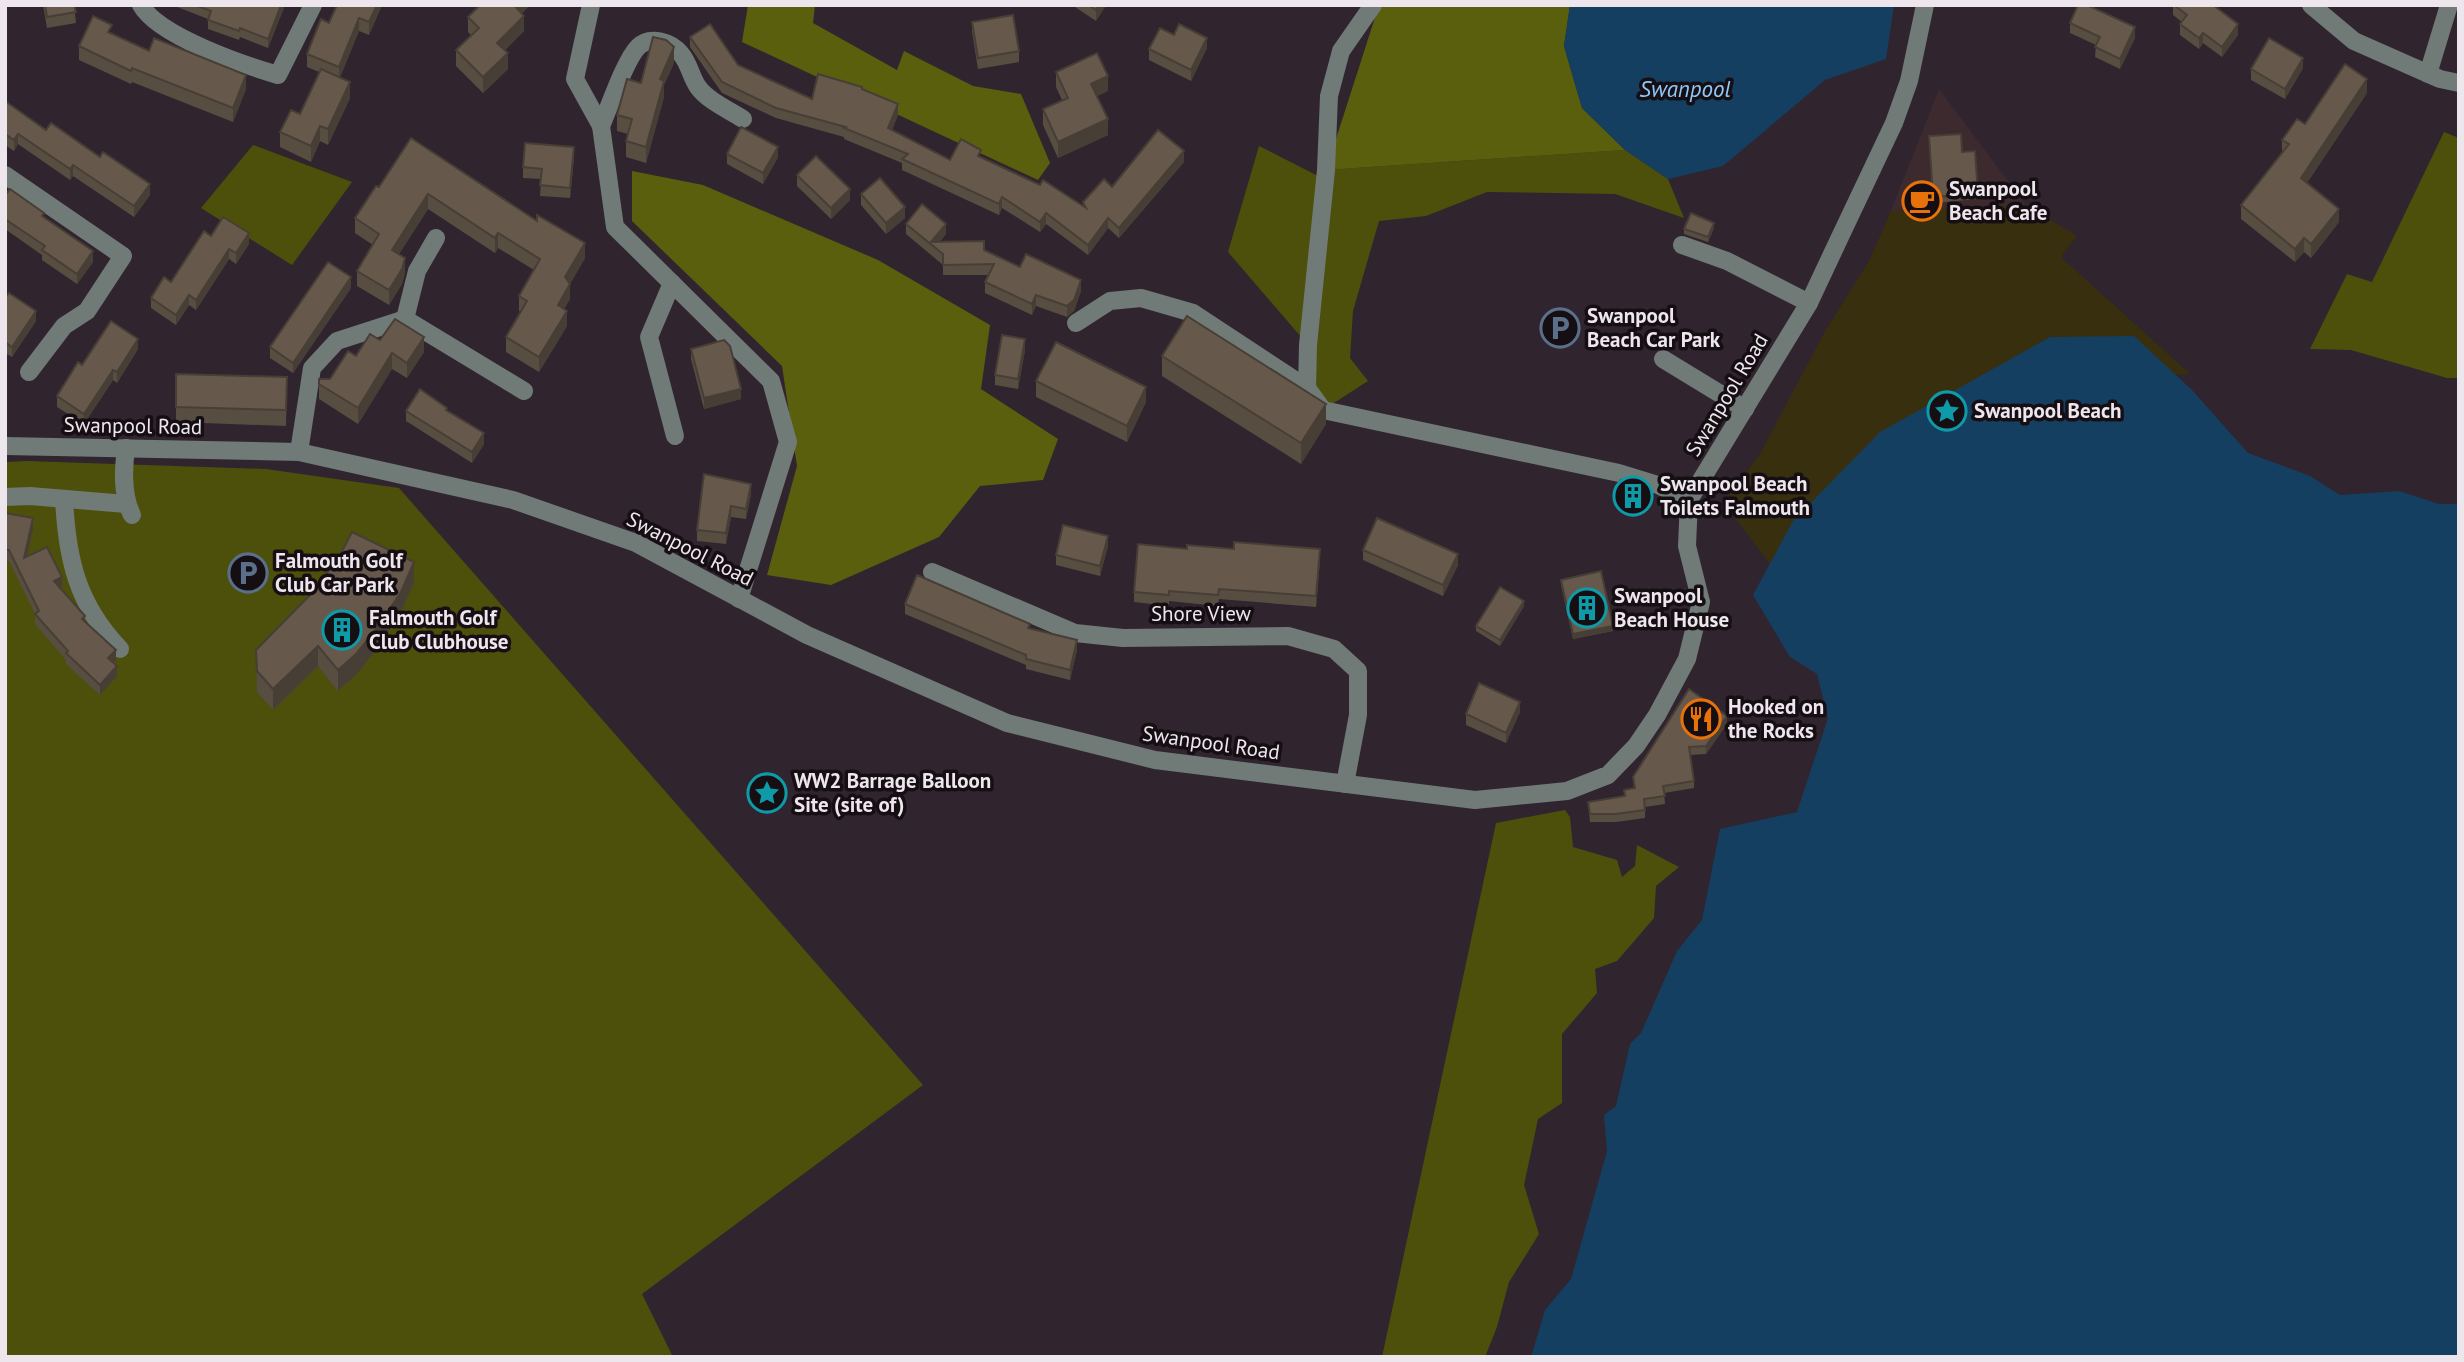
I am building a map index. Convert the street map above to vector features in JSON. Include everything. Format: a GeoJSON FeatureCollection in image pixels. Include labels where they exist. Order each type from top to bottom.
{"type":"FeatureCollection","features":[{"type":"Feature","properties":{"kind":"street"},"geometry":{"type":"LineString","coordinates":[[141,5],[146,15],[186,41],[278,75],[313,5]]}},
{"type":"Feature","properties":{"kind":"street"},"geometry":{"type":"LineString","coordinates":[[591,5],[575,79],[601,126],[615,227],[771,381],[788,442],[739,599]]}},
{"type":"Feature","properties":{"kind":"street"},"geometry":{"type":"LineString","coordinates":[[1307,388],[1308,345],[1326,170],[1329,96],[1341,51],[1373,5]]}},
{"type":"Feature","properties":{"kind":"street","name":"Swanpool Road"},"geometry":{"type":"LineString","coordinates":[[5,446],[299,452],[513,500],[636,543],[807,635],[1007,723],[1155,761],[1475,800],[1567,791],[1608,775],[1636,746],[1657,715],[1687,659],[1701,602],[1687,546],[1689,500],[1809,303],[1894,122],[1909,81],[1925,5]]}},
{"type":"Feature","properties":{"kind":"street"},"geometry":{"type":"LineString","coordinates":[[2311,5],[2354,41],[2434,76],[2459,83]]}},
{"type":"Feature","properties":{"kind":"street"},"geometry":{"type":"LineString","coordinates":[[2434,76],[2449,5]]}},
{"type":"Feature","properties":{"kind":"street"},"geometry":{"type":"LineString","coordinates":[[601,126],[637,48],[647,42],[659,41],[671,44],[682,54],[698,88],[743,119]]}},
{"type":"Feature","properties":{"kind":"street"},"geometry":{"type":"LineString","coordinates":[[5,174],[123,256],[87,312],[64,326],[29,372]]}},
{"type":"Feature","properties":{"kind":"street"},"geometry":{"type":"LineString","coordinates":[[405,319],[418,271],[436,238]]}},
{"type":"Feature","properties":{"kind":"street"},"geometry":{"type":"LineString","coordinates":[[1682,245],[1727,261],[1809,303]]}},
{"type":"Feature","properties":{"kind":"street"},"geometry":{"type":"LineString","coordinates":[[671,283],[649,337],[675,436]]}},
{"type":"Feature","properties":{"kind":"street"},"geometry":{"type":"LineString","coordinates":[[1076,323],[1110,301],[1141,298],[1150,300],[1193,313],[1307,388],[1323,410],[1619,473],[1658,485],[1689,500]]}},
{"type":"Feature","properties":{"kind":"street"},"geometry":{"type":"LineString","coordinates":[[299,452],[312,368],[337,341],[405,319],[524,391]]}},
{"type":"Feature","properties":{"kind":"street"},"geometry":{"type":"LineString","coordinates":[[1663,359],[1745,408]]}},
{"type":"Feature","properties":{"kind":"street"},"geometry":{"type":"LineString","coordinates":[[5,497],[64,499],[129,510],[123,466],[125,448]]}},
{"type":"Feature","properties":{"kind":"street"},"geometry":{"type":"LineString","coordinates":[[64,499],[66,533],[73,571],[100,624],[120,649]]}},
{"type":"Feature","properties":{"kind":"street","name":"Shore View"},"geometry":{"type":"LineString","coordinates":[[932,572],[1075,634],[1123,638],[1288,636],[1334,649],[1358,671],[1358,715],[1345,784]]}},
{"type":"Feature","properties":{"kind":"shaded area"},"geometry":{"type":"Polygon","coordinates":[[[748,5],[815,5],[813,23],[897,70],[904,51],[973,86],[1021,94],[1050,163],[1038,180],[742,42],[748,5]]]}},
{"type":"Feature","properties":{"kind":"shaded area"},"geometry":{"type":"Polygon","coordinates":[[[1379,5],[1570,5],[1564,46],[1582,108],[1625,150],[1326,170],[1379,5]]]}},
{"type":"Feature","properties":{"kind":"shaded area"},"geometry":{"type":"Polygon","coordinates":[[[1939,89],[2026,205],[1891,211],[1939,89]]]}},
{"type":"Feature","properties":{"kind":"shaded area"},"geometry":{"type":"Polygon","coordinates":[[[2444,132],[2459,138],[2459,378],[2447,378],[2351,350],[2310,349],[2347,274],[2372,282],[2444,132]]]}},
{"type":"Feature","properties":{"kind":"shaded area"},"geometry":{"type":"Polygon","coordinates":[[[253,145],[352,182],[292,265],[201,208],[253,145]]]}},
{"type":"Feature","properties":{"kind":"shaded area"},"geometry":{"type":"Polygon","coordinates":[[[1259,146],[1324,179],[1326,170],[1625,150],[1668,179],[1684,218],[1615,194],[1487,192],[1426,216],[1379,221],[1353,311],[1350,358],[1368,381],[1323,410],[1307,388],[1308,345],[1228,252],[1259,146]]]}},
{"type":"Feature","properties":{"kind":"shaded area"},"geometry":{"type":"Polygon","coordinates":[[[632,171],[703,185],[878,260],[990,325],[981,389],[1058,439],[1043,480],[980,486],[939,537],[831,585],[767,575],[797,466],[782,366],[632,221],[632,171]]]}},
{"type":"Feature","properties":{"kind":"shaded area"},"geometry":{"type":"Polygon","coordinates":[[[5,462],[266,469],[399,488],[923,1085],[642,1294],[673,1357],[5,1357],[5,462]]]}},
{"type":"Feature","properties":{"kind":"shaded area"},"geometry":{"type":"Polygon","coordinates":[[[1565,810],[1570,817],[1573,847],[1617,860],[1622,877],[1635,866],[1637,845],[1679,867],[1656,886],[1654,918],[1617,961],[1595,969],[1597,993],[1562,1034],[1562,1103],[1538,1119],[1524,1185],[1539,1234],[1509,1282],[1497,1327],[1485,1357],[1382,1357],[1496,823],[1565,810]]]}},
{"type":"Feature","properties":{"kind":"sand","name":"Swanpool Beach"},"geometry":{"type":"Polygon","coordinates":[[[2026,205],[2077,236],[2061,257],[2190,374],[2161,375],[1799,603],[1724,503],[1761,452],[1825,331],[1869,261],[1891,211],[2026,205]]]}},
{"type":"Feature","properties":{"kind":"water","name":"Swanpool"},"geometry":{"type":"Polygon","coordinates":[[[1570,5],[1894,5],[1886,59],[1825,80],[1723,166],[1668,179],[1625,150],[1582,108],[1564,46],[1570,5]]]}},
{"type":"Feature","properties":{"kind":"water"},"geometry":{"type":"Polygon","coordinates":[[[2134,336],[2192,390],[2248,453],[2310,476],[2340,495],[2399,491],[2439,504],[2459,504],[2459,1357],[1531,1357],[1545,1310],[1571,1279],[1607,1151],[1604,1115],[1616,1106],[1630,1044],[1641,1033],[1677,951],[1702,920],[1720,829],[1797,812],[1828,718],[1817,674],[1790,657],[1753,595],[1793,521],[1880,432],[2050,337],[2134,336]]]}},
{"type":"Feature","properties":{"kind":"building"},"geometry":{"type":"Polygon","coordinates":[[[45,5],[74,5],[76,12],[47,17],[45,5]]]}},
{"type":"Feature","properties":{"kind":"building"},"geometry":{"type":"Polygon","coordinates":[[[195,5],[281,5],[268,39],[208,20],[211,11],[195,5]]]}},
{"type":"Feature","properties":{"kind":"building"},"geometry":{"type":"Polygon","coordinates":[[[337,5],[377,5],[369,22],[359,18],[339,67],[307,54],[321,19],[329,23],[337,5]]]}},
{"type":"Feature","properties":{"kind":"building"},"geometry":{"type":"Polygon","coordinates":[[[480,5],[514,5],[524,16],[497,43],[508,53],[483,77],[456,50],[479,28],[468,17],[480,5]]]}},
{"type":"Feature","properties":{"kind":"building"},"geometry":{"type":"Polygon","coordinates":[[[2078,5],[2087,5],[2135,27],[2120,59],[2095,47],[2100,37],[2070,23],[2078,5]]]}},
{"type":"Feature","properties":{"kind":"building"},"geometry":{"type":"Polygon","coordinates":[[[2174,5],[2213,5],[2238,24],[2222,47],[2203,33],[2199,38],[2180,24],[2187,15],[2174,5]]]}},
{"type":"Feature","properties":{"kind":"building"},"geometry":{"type":"Polygon","coordinates":[[[1013,15],[1019,51],[978,58],[972,22],[1013,15]]]}},
{"type":"Feature","properties":{"kind":"building"},"geometry":{"type":"Polygon","coordinates":[[[93,16],[112,25],[108,32],[149,51],[154,38],[246,75],[233,108],[132,68],[131,71],[79,46],[93,16]]]}},
{"type":"Feature","properties":{"kind":"building"},"geometry":{"type":"Polygon","coordinates":[[[710,24],[738,65],[812,99],[818,74],[862,87],[898,104],[888,128],[950,160],[961,139],[981,150],[978,156],[1040,185],[1043,180],[1086,208],[1083,202],[1104,179],[1112,187],[1158,130],[1184,151],[1119,228],[1108,218],[1088,245],[1046,213],[1040,222],[1002,197],[999,204],[902,159],[908,154],[844,128],[846,127],[776,108],[722,82],[690,37],[710,24]]]}},
{"type":"Feature","properties":{"kind":"building"},"geometry":{"type":"Polygon","coordinates":[[[1179,24],[1207,38],[1191,70],[1149,49],[1160,28],[1174,35],[1179,24]]]}},
{"type":"Feature","properties":{"kind":"building"},"geometry":{"type":"Polygon","coordinates":[[[653,37],[666,40],[674,47],[660,79],[664,81],[646,147],[626,141],[632,119],[617,115],[627,79],[641,83],[653,37]]]}},
{"type":"Feature","properties":{"kind":"building"},"geometry":{"type":"Polygon","coordinates":[[[2269,38],[2303,58],[2285,89],[2251,69],[2269,38]]]}},
{"type":"Feature","properties":{"kind":"building"},"geometry":{"type":"Polygon","coordinates":[[[1097,53],[1108,76],[1091,84],[1108,119],[1058,142],[1043,109],[1068,98],[1056,72],[1097,53]]]}},
{"type":"Feature","properties":{"kind":"building"},"geometry":{"type":"Polygon","coordinates":[[[2345,64],[2367,79],[2301,178],[2339,209],[2311,244],[2304,238],[2295,249],[2241,205],[2289,144],[2282,140],[2297,119],[2305,124],[2345,64]]]}},
{"type":"Feature","properties":{"kind":"building"},"geometry":{"type":"Polygon","coordinates":[[[321,69],[350,82],[328,129],[320,126],[311,146],[280,132],[291,110],[300,114],[321,69]]]}},
{"type":"Feature","properties":{"kind":"building"},"geometry":{"type":"Polygon","coordinates":[[[5,101],[46,130],[51,123],[100,157],[103,152],[150,184],[134,206],[73,165],[70,169],[18,134],[14,140],[5,134],[5,101]]]}},
{"type":"Feature","properties":{"kind":"building"},"geometry":{"type":"Polygon","coordinates":[[[741,127],[778,147],[763,173],[727,154],[741,127]]]}},
{"type":"Feature","properties":{"kind":"building"},"geometry":{"type":"Polygon","coordinates":[[[1961,134],[1962,152],[1975,151],[1978,194],[1933,197],[1929,136],[1961,134]]]}},
{"type":"Feature","properties":{"kind":"building"},"geometry":{"type":"Polygon","coordinates":[[[411,138],[537,221],[537,215],[585,243],[565,277],[570,284],[558,305],[567,311],[539,357],[506,337],[527,301],[519,296],[540,259],[498,233],[495,238],[428,194],[392,250],[405,258],[402,269],[389,290],[357,271],[379,234],[355,218],[411,138]]]}},
{"type":"Feature","properties":{"kind":"building"},"geometry":{"type":"Polygon","coordinates":[[[525,143],[574,147],[570,188],[540,185],[542,169],[523,167],[525,143]]]}},
{"type":"Feature","properties":{"kind":"building"},"geometry":{"type":"Polygon","coordinates":[[[816,156],[850,189],[831,208],[797,175],[816,156]]]}},
{"type":"Feature","properties":{"kind":"building"},"geometry":{"type":"Polygon","coordinates":[[[880,178],[905,207],[886,223],[861,194],[880,178]]]}},
{"type":"Feature","properties":{"kind":"building"},"geometry":{"type":"Polygon","coordinates":[[[10,189],[44,213],[42,216],[93,251],[77,274],[42,250],[45,246],[5,219],[5,195],[10,189]]]}},
{"type":"Feature","properties":{"kind":"building"},"geometry":{"type":"Polygon","coordinates":[[[922,204],[946,224],[931,242],[984,241],[984,250],[1020,267],[1026,254],[1081,280],[1074,300],[1067,306],[1036,295],[1032,304],[985,282],[994,264],[943,265],[943,254],[906,224],[922,204]]]}},
{"type":"Feature","properties":{"kind":"building"},"geometry":{"type":"Polygon","coordinates":[[[1691,213],[1714,223],[1708,237],[1684,229],[1691,213]]]}},
{"type":"Feature","properties":{"kind":"building"},"geometry":{"type":"Polygon","coordinates":[[[223,217],[249,233],[236,253],[229,249],[196,300],[189,295],[176,315],[151,298],[164,277],[171,282],[204,231],[211,236],[223,217]]]}},
{"type":"Feature","properties":{"kind":"building"},"geometry":{"type":"Polygon","coordinates":[[[328,262],[351,277],[293,363],[270,347],[328,262]]]}},
{"type":"Feature","properties":{"kind":"building"},"geometry":{"type":"Polygon","coordinates":[[[9,293],[36,311],[12,347],[5,342],[5,298],[9,293]]]}},
{"type":"Feature","properties":{"kind":"building"},"geometry":{"type":"Polygon","coordinates":[[[1187,316],[1326,404],[1301,443],[1162,356],[1187,316]]]}},
{"type":"Feature","properties":{"kind":"building"},"geometry":{"type":"Polygon","coordinates":[[[395,319],[424,337],[407,363],[392,353],[358,408],[319,384],[319,379],[330,379],[348,351],[356,356],[370,334],[380,340],[395,319]]]}},
{"type":"Feature","properties":{"kind":"building"},"geometry":{"type":"Polygon","coordinates":[[[111,321],[138,339],[117,372],[113,370],[84,414],[57,396],[78,362],[82,365],[111,321]]]}},
{"type":"Feature","properties":{"kind":"building"},"geometry":{"type":"Polygon","coordinates":[[[1002,335],[1025,339],[1018,379],[995,375],[1002,335]]]}},
{"type":"Feature","properties":{"kind":"building"},"geometry":{"type":"Polygon","coordinates":[[[724,340],[730,346],[741,389],[704,398],[691,349],[724,340]]]}},
{"type":"Feature","properties":{"kind":"building"},"geometry":{"type":"Polygon","coordinates":[[[1056,342],[1146,387],[1127,426],[1036,381],[1056,342]]]}},
{"type":"Feature","properties":{"kind":"building"},"geometry":{"type":"Polygon","coordinates":[[[176,374],[287,377],[286,410],[176,407],[176,374]]]}},
{"type":"Feature","properties":{"kind":"building"},"geometry":{"type":"Polygon","coordinates":[[[420,389],[447,408],[446,410],[484,433],[472,452],[406,411],[420,389]]]}},
{"type":"Feature","properties":{"kind":"building"},"geometry":{"type":"Polygon","coordinates":[[[704,474],[751,484],[746,509],[731,506],[726,533],[697,530],[704,474]]]}},
{"type":"Feature","properties":{"kind":"building","name":"Swanpool Beach Toilets Falmouth"},"geometry":{"type":"Polygon","coordinates":[[[1621,480],[1643,487],[1651,493],[1640,507],[1615,488],[1621,480]]]}},
{"type":"Feature","properties":{"kind":"building"},"geometry":{"type":"Polygon","coordinates":[[[5,513],[33,518],[24,558],[47,547],[62,577],[54,581],[85,616],[82,619],[116,650],[108,658],[117,666],[100,685],[66,653],[68,651],[35,614],[39,611],[9,550],[5,550],[5,513]]]}},
{"type":"Feature","properties":{"kind":"building"},"geometry":{"type":"Polygon","coordinates":[[[1377,518],[1458,554],[1443,585],[1363,550],[1377,518]]]}},
{"type":"Feature","properties":{"kind":"building"},"geometry":{"type":"Polygon","coordinates":[[[1063,525],[1108,536],[1100,566],[1056,555],[1063,525]]]}},
{"type":"Feature","properties":{"kind":"building","name":"Falmouth Golf Club Clubhouse"},"geometry":{"type":"Polygon","coordinates":[[[352,532],[414,562],[401,592],[356,654],[338,670],[318,646],[273,689],[257,671],[256,650],[311,594],[339,557],[352,532]]]}},
{"type":"Feature","properties":{"kind":"building"},"geometry":{"type":"Polygon","coordinates":[[[1234,542],[1320,549],[1316,596],[1219,589],[1218,595],[1169,591],[1169,595],[1134,592],[1138,544],[1187,549],[1187,545],[1234,549],[1234,542]]]}},
{"type":"Feature","properties":{"kind":"building","name":"Swanpool Beach House"},"geometry":{"type":"Polygon","coordinates":[[[1601,571],[1613,626],[1573,634],[1561,580],[1601,571]]]}},
{"type":"Feature","properties":{"kind":"building"},"geometry":{"type":"Polygon","coordinates":[[[917,575],[1030,624],[1028,628],[1077,640],[1070,670],[1026,659],[1026,655],[905,604],[917,575]]]}},
{"type":"Feature","properties":{"kind":"building"},"geometry":{"type":"Polygon","coordinates":[[[1500,587],[1524,601],[1500,640],[1476,626],[1500,587]]]}},
{"type":"Feature","properties":{"kind":"building"},"geometry":{"type":"Polygon","coordinates":[[[1479,683],[1520,702],[1506,733],[1466,714],[1479,683]]]}},
{"type":"Feature","properties":{"kind":"building"},"geometry":{"type":"Polygon","coordinates":[[[1689,689],[1727,716],[1706,746],[1689,747],[1694,781],[1663,786],[1665,796],[1644,799],[1645,810],[1590,814],[1588,802],[1625,796],[1624,790],[1635,788],[1633,777],[1689,689]]]}},
{"type":"Feature","properties":{"kind":"place","name":"Swanpool Beach Cafe"},"geometry":{"type":"Point","coordinates":[1922,201]}},
{"type":"Feature","properties":{"kind":"place","name":"Swanpool Beach Car Park"},"geometry":{"type":"Point","coordinates":[1560,328]}},
{"type":"Feature","properties":{"kind":"place","name":"Swanpool Beach"},"geometry":{"type":"Point","coordinates":[1947,411]}},
{"type":"Feature","properties":{"kind":"place","name":"Swanpool Beach Toilets Falmouth"},"geometry":{"type":"Point","coordinates":[1633,496]}},
{"type":"Feature","properties":{"kind":"place","name":"Falmouth Golf Club Car Park"},"geometry":{"type":"Point","coordinates":[248,573]}},
{"type":"Feature","properties":{"kind":"place","name":"Swanpool Beach House"},"geometry":{"type":"Point","coordinates":[1587,608]}},
{"type":"Feature","properties":{"kind":"place","name":"Falmouth Golf Club Clubhouse"},"geometry":{"type":"Point","coordinates":[342,630]}},
{"type":"Feature","properties":{"kind":"place","name":"Hooked on the Rocks"},"geometry":{"type":"Point","coordinates":[1701,719]}},
{"type":"Feature","properties":{"kind":"place","name":"WW2 Barrage Balloon Site (site of)"},"geometry":{"type":"Point","coordinates":[767,793]}}]}
